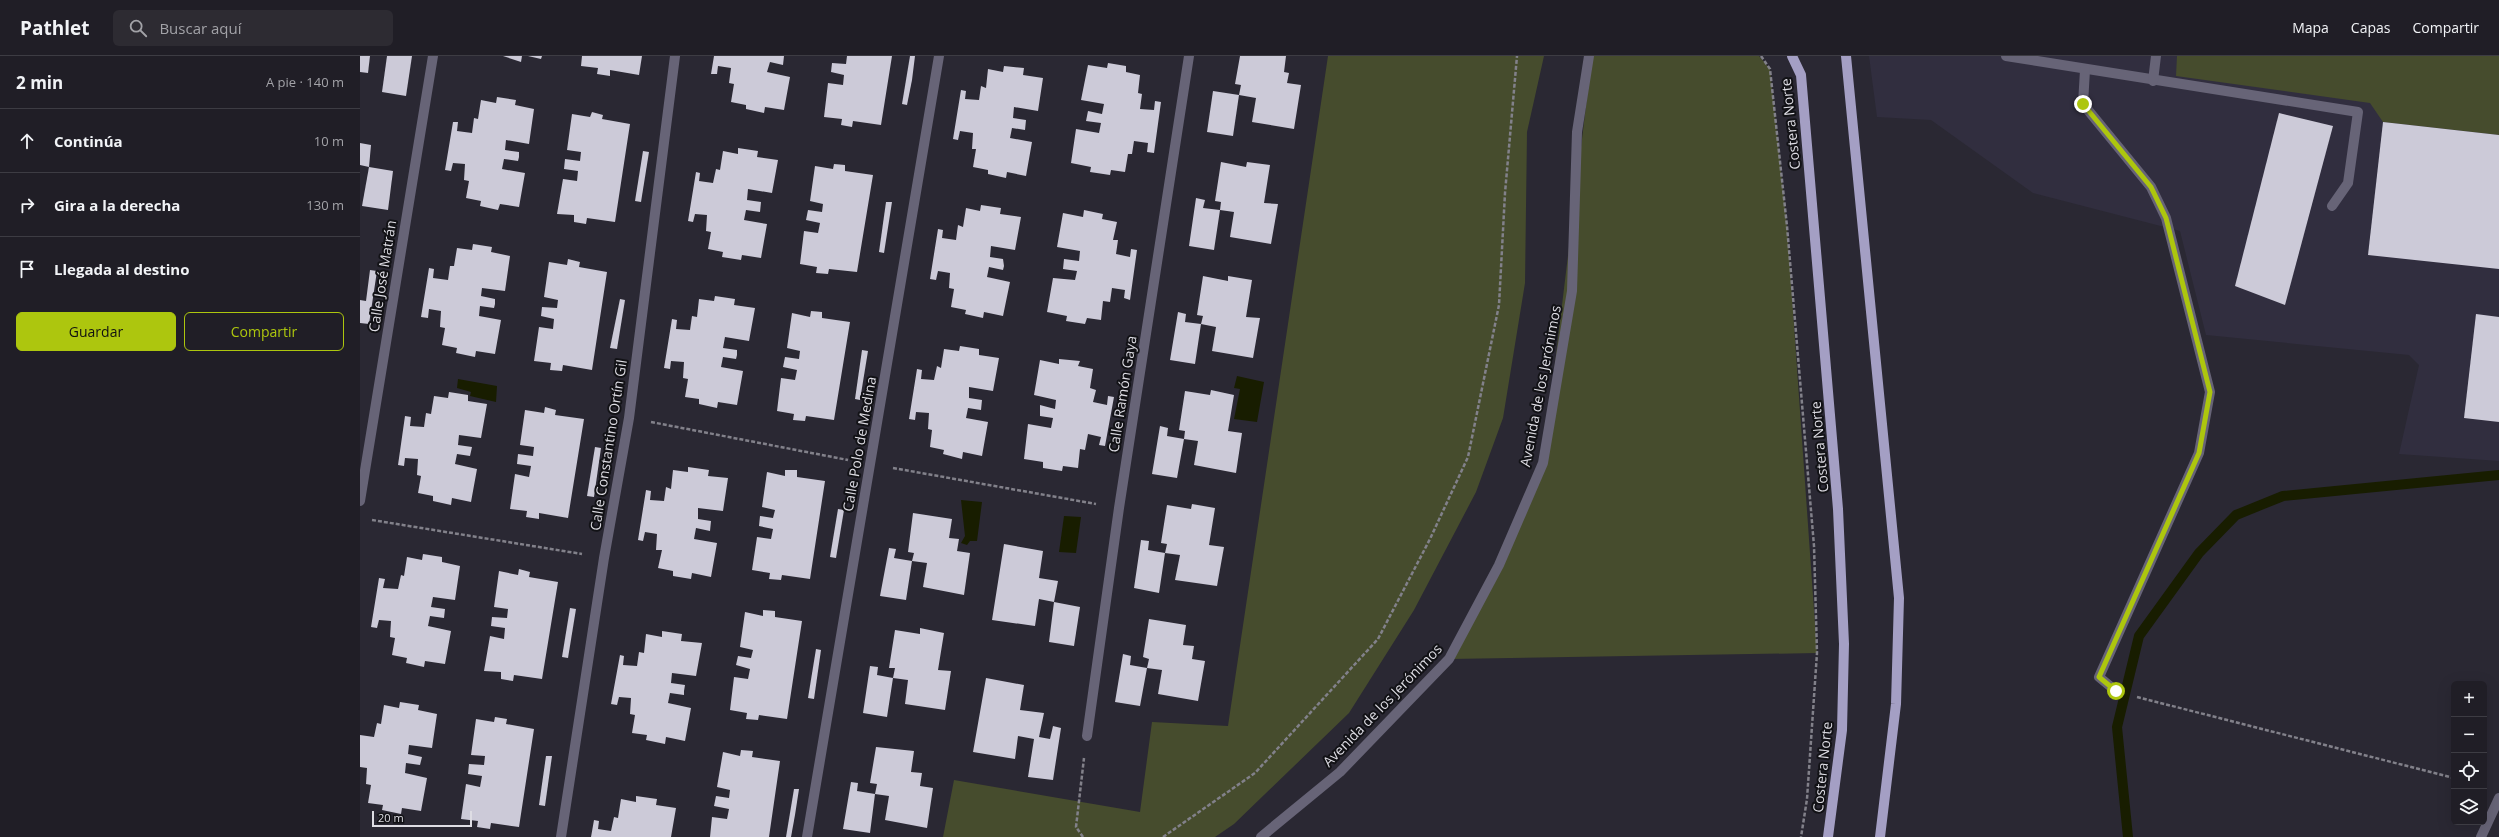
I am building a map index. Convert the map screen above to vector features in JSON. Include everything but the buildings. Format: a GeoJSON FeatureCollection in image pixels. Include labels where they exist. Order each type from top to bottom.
{"type":"FeatureCollection","features":[{"type":"Feature","properties":{"kind":"main road","name":"Costera Norte"},"geometry":{"type":"LineString","coordinates":[[1792,56],[1801,75],[1838,517],[1844,644],[1842,730],[1828,837]]}},
{"type":"Feature","properties":{"kind":"main road"},"geometry":{"type":"LineString","coordinates":[[1846,56],[1899,598],[1896,704],[1880,837]]}},
{"type":"Feature","properties":{"kind":"street","name":"Calle José Matrán"},"geometry":{"type":"LineString","coordinates":[[360,501],[433,56]]}},
{"type":"Feature","properties":{"kind":"street","name":"Calle Constantino Ortín Gil"},"geometry":{"type":"LineString","coordinates":[[561,837],[604,558],[629,418],[675,56]]}},
{"type":"Feature","properties":{"kind":"street","name":"Calle Polo de Medina"},"geometry":{"type":"LineString","coordinates":[[807,837],[939,56]]}},
{"type":"Feature","properties":{"kind":"street","name":"Calle Ramón Gaya"},"geometry":{"type":"LineString","coordinates":[[1087,736],[1118,508],[1189,56]]}},
{"type":"Feature","properties":{"kind":"street","name":"Avenida de los Jerónimos"},"geometry":{"type":"LineString","coordinates":[[1261,837],[1340,772],[1449,659],[1499,565],[1542,463],[1572,291],[1577,132],[1589,56]]}},
{"type":"Feature","properties":{"kind":"street"},"geometry":{"type":"LineString","coordinates":[[2006,56],[2153,81],[2358,112],[2348,183],[2332,206]]}},
{"type":"Feature","properties":{"kind":"street"},"geometry":{"type":"LineString","coordinates":[[2153,81],[2156,56]]}},
{"type":"Feature","properties":{"kind":"street"},"geometry":{"type":"LineString","coordinates":[[2085,70],[2083,104],[2151,187],[2166,218],[2210,392],[2199,453],[2099,677],[2116,691]]}},
{"type":"Feature","properties":{"kind":"street"},"geometry":{"type":"LineString","coordinates":[[2481,837],[2499,798]]}},
{"type":"Feature","properties":{"kind":"path"},"geometry":{"type":"LineString","coordinates":[[1163,837],[1255,773],[1378,639],[1430,539],[1468,457],[1499,305],[1505,193],[1517,56]]}},
{"type":"Feature","properties":{"kind":"path"},"geometry":{"type":"LineString","coordinates":[[1761,56],[1770,69],[1787,226],[1814,546],[1817,653],[1807,799],[1801,837]]}},
{"type":"Feature","properties":{"kind":"path"},"geometry":{"type":"LineString","coordinates":[[368,520],[604,558]]}},
{"type":"Feature","properties":{"kind":"path"},"geometry":{"type":"LineString","coordinates":[[2138,697],[2451,777]]}},
{"type":"Feature","properties":{"kind":"path"},"geometry":{"type":"LineString","coordinates":[[1083,837],[1076,828],[1087,736]]}},
{"type":"Feature","properties":{"kind":"shaded area"},"geometry":{"type":"Polygon","coordinates":[[[1328,56],[1544,56],[1527,132],[1525,283],[1503,418],[1476,492],[1414,610],[1349,713],[1234,824],[1215,837],[943,837],[954,780],[1140,812],[1152,722],[1228,726],[1328,56]]]}},
{"type":"Feature","properties":{"kind":"shaded area"},"geometry":{"type":"Polygon","coordinates":[[[1592,56],[1759,56],[1770,69],[1787,226],[1817,653],[1449,659],[1543,463],[1592,56]]]}},
{"type":"Feature","properties":{"kind":"shaded area"},"geometry":{"type":"Polygon","coordinates":[[[1869,56],[2499,56],[2499,461],[2399,454],[2419,365],[2409,355],[2206,335],[2180,231],[2033,193],[1931,120],[1877,117],[1869,56]]]}},
{"type":"Feature","properties":{"kind":"shaded area"},"geometry":{"type":"Polygon","coordinates":[[[2177,56],[2499,56],[2499,135],[2383,122],[2370,103],[2176,76],[2177,56]]]}},
{"type":"Feature","properties":{"kind":"shaded area"},"geometry":{"type":"Polygon","coordinates":[[[1237,376],[1264,382],[1257,422],[1234,419],[1240,389],[1234,388],[1237,376]]]}},
{"type":"Feature","properties":{"kind":"shaded area"},"geometry":{"type":"Polygon","coordinates":[[[458,379],[497,386],[496,402],[470,396],[471,392],[457,388],[458,379]]]}},
{"type":"Feature","properties":{"kind":"shaded area"},"geometry":{"type":"Polygon","coordinates":[[[961,500],[982,502],[977,541],[970,541],[967,545],[961,543],[965,536],[961,500]]]}},
{"type":"Feature","properties":{"kind":"shaded area"},"geometry":{"type":"Polygon","coordinates":[[[1064,516],[1081,517],[1076,553],[1059,552],[1064,516]]]}},
{"type":"Feature","properties":{"kind":"waterway"},"geometry":{"type":"LineString","coordinates":[[2128,837],[2117,727],[2139,636],[2199,553],[2236,515],[2283,496],[2499,475]]}},
{"type":"Feature","properties":{"kind":"route"},"geometry":{"type":"LineString","coordinates":[[2083,104],[2151,187],[2166,218],[2210,392],[2199,453],[2099,677],[2116,691]]}}]}
